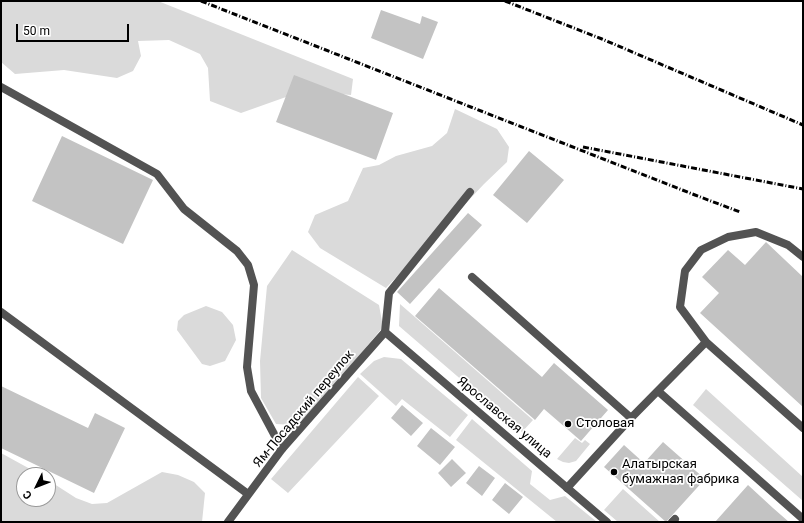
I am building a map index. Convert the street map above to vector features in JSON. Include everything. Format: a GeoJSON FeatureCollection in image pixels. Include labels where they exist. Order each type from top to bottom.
{"type":"FeatureCollection","features":[{"type":"Feature","properties":{"kind":"street"},"geometry":{"type":"LineString","coordinates":[[1,87],[157,174],[184,209],[237,251],[248,265],[254,285],[246,367],[251,391],[282,449]]}},
{"type":"Feature","properties":{"kind":"street"},"geometry":{"type":"LineString","coordinates":[[385,332],[389,292],[470,192]]}},
{"type":"Feature","properties":{"kind":"street"},"geometry":{"type":"LineString","coordinates":[[803,257],[788,245],[756,232],[728,237],[701,250],[685,271],[680,307],[706,342],[803,428]]}},
{"type":"Feature","properties":{"kind":"street"},"geometry":{"type":"LineString","coordinates":[[472,277],[631,418]]}},
{"type":"Feature","properties":{"kind":"street"},"geometry":{"type":"LineString","coordinates":[[1,312],[248,494]]}},
{"type":"Feature","properties":{"kind":"street","name":"Ям-Посадский переулок"},"geometry":{"type":"LineString","coordinates":[[228,522],[282,449],[385,332]]}},
{"type":"Feature","properties":{"kind":"street","name":"Ярославская улица"},"geometry":{"type":"LineString","coordinates":[[385,332],[607,522]]}},
{"type":"Feature","properties":{"kind":"street"},"geometry":{"type":"LineString","coordinates":[[567,488],[631,418],[706,342]]}},
{"type":"Feature","properties":{"kind":"street"},"geometry":{"type":"LineString","coordinates":[[658,391],[803,519]]}},
{"type":"Feature","properties":{"kind":"shaded area"},"geometry":{"type":"Polygon","coordinates":[[[1,1],[158,1],[353,79],[351,95],[317,92],[286,97],[241,113],[210,101],[208,68],[200,54],[169,40],[138,41],[141,56],[133,71],[117,78],[64,70],[15,74],[1,62],[1,1]]]}},
{"type":"Feature","properties":{"kind":"shaded area"},"geometry":{"type":"Polygon","coordinates":[[[455,109],[497,129],[509,147],[507,162],[484,184],[386,288],[320,248],[308,232],[315,215],[348,201],[363,168],[379,165],[396,156],[432,146],[447,133],[455,109]]]}},
{"type":"Feature","properties":{"kind":"shaded area"},"geometry":{"type":"Polygon","coordinates":[[[292,250],[379,305],[383,327],[315,408],[295,425],[276,424],[261,398],[260,361],[267,286],[292,250]]]}},
{"type":"Feature","properties":{"kind":"shaded area"},"geometry":{"type":"Polygon","coordinates":[[[400,304],[533,420],[522,432],[399,326],[400,304]]]}},
{"type":"Feature","properties":{"kind":"shaded area"},"geometry":{"type":"Polygon","coordinates":[[[206,306],[222,312],[233,325],[236,340],[225,361],[210,366],[202,364],[177,330],[178,321],[184,315],[206,306]]]}},
{"type":"Feature","properties":{"kind":"shaded area"},"geometry":{"type":"Polygon","coordinates":[[[384,357],[401,359],[468,415],[450,437],[402,399],[396,406],[360,374],[374,361],[384,357]]]}},
{"type":"Feature","properties":{"kind":"shaded area"},"geometry":{"type":"Polygon","coordinates":[[[358,377],[379,396],[288,493],[271,479],[358,377]]]}},
{"type":"Feature","properties":{"kind":"shaded area"},"geometry":{"type":"Polygon","coordinates":[[[706,389],[803,477],[803,501],[693,405],[706,389]]]}},
{"type":"Feature","properties":{"kind":"shaded area"},"geometry":{"type":"Polygon","coordinates":[[[472,419],[532,471],[530,484],[550,500],[565,496],[597,522],[557,522],[456,440],[472,419]]]}},
{"type":"Feature","properties":{"kind":"shaded area"},"geometry":{"type":"Polygon","coordinates":[[[575,438],[582,443],[585,440],[590,444],[576,461],[569,463],[557,459],[575,438]]]}},
{"type":"Feature","properties":{"kind":"shaded area"},"geometry":{"type":"Polygon","coordinates":[[[1,453],[26,467],[16,467],[16,507],[56,507],[56,485],[76,498],[92,504],[107,503],[162,472],[178,475],[194,482],[205,493],[202,522],[1,522],[1,453]]]}},
{"type":"Feature","properties":{"kind":"shaded area"},"geometry":{"type":"Polygon","coordinates":[[[623,489],[660,522],[618,522],[604,510],[623,489]]]}},
{"type":"Feature","properties":{"kind":"building"},"geometry":{"type":"Polygon","coordinates":[[[381,10],[420,24],[422,16],[438,22],[423,59],[371,38],[381,10]]]}},
{"type":"Feature","properties":{"kind":"building"},"geometry":{"type":"Polygon","coordinates":[[[294,75],[393,113],[376,160],[276,122],[294,75]]]}},
{"type":"Feature","properties":{"kind":"building"},"geometry":{"type":"Polygon","coordinates":[[[62,136],[153,180],[123,244],[32,201],[62,136]]]}},
{"type":"Feature","properties":{"kind":"building"},"geometry":{"type":"Polygon","coordinates":[[[529,151],[564,180],[527,223],[493,195],[529,151]]]}},
{"type":"Feature","properties":{"kind":"building"},"geometry":{"type":"Polygon","coordinates":[[[468,213],[482,225],[410,304],[397,292],[468,213]]]}},
{"type":"Feature","properties":{"kind":"building"},"geometry":{"type":"Polygon","coordinates":[[[766,242],[803,277],[803,407],[700,313],[719,293],[702,277],[728,250],[745,265],[766,242]]]}},
{"type":"Feature","properties":{"kind":"building"},"geometry":{"type":"Polygon","coordinates":[[[439,288],[542,377],[554,363],[608,410],[581,441],[544,409],[535,420],[415,316],[439,288]]]}},
{"type":"Feature","properties":{"kind":"building"},"geometry":{"type":"Polygon","coordinates":[[[1,386],[88,428],[95,413],[125,428],[94,493],[56,475],[56,467],[40,467],[1,448],[1,386]]]}},
{"type":"Feature","properties":{"kind":"building"},"geometry":{"type":"Polygon","coordinates":[[[402,405],[423,423],[411,436],[391,418],[402,405]]]}},
{"type":"Feature","properties":{"kind":"building"},"geometry":{"type":"Polygon","coordinates":[[[431,428],[455,447],[440,465],[417,446],[431,428]]]}},
{"type":"Feature","properties":{"kind":"building"},"geometry":{"type":"Polygon","coordinates":[[[663,442],[705,479],[666,522],[604,467],[624,445],[644,463],[663,442]]]}},
{"type":"Feature","properties":{"kind":"building"},"geometry":{"type":"Polygon","coordinates":[[[452,459],[466,473],[451,487],[438,473],[452,459]]]}},
{"type":"Feature","properties":{"kind":"building"},"geometry":{"type":"Polygon","coordinates":[[[479,466],[495,478],[482,496],[466,483],[479,466]]]}},
{"type":"Feature","properties":{"kind":"building"},"geometry":{"type":"Polygon","coordinates":[[[505,483],[523,497],[509,514],[492,500],[505,483]]]}},
{"type":"Feature","properties":{"kind":"building"},"geometry":{"type":"Polygon","coordinates":[[[748,485],[773,508],[789,522],[715,522],[748,485]]]}},
{"type":"Feature","properties":{"kind":"railway"},"geometry":{"type":"LineString","coordinates":[[201,1],[740,212]]}},
{"type":"Feature","properties":{"kind":"railway"},"geometry":{"type":"LineString","coordinates":[[505,1],[602,39],[803,125]]}},
{"type":"Feature","properties":{"kind":"railway"},"geometry":{"type":"LineString","coordinates":[[583,147],[803,189]]}},
{"type":"Feature","properties":{"kind":"place","name":"Столовая"},"geometry":{"type":"Point","coordinates":[568,424]}},
{"type":"Feature","properties":{"kind":"place","name":"Алатырская бумажная фабрика"},"geometry":{"type":"Point","coordinates":[614,472]}}]}
